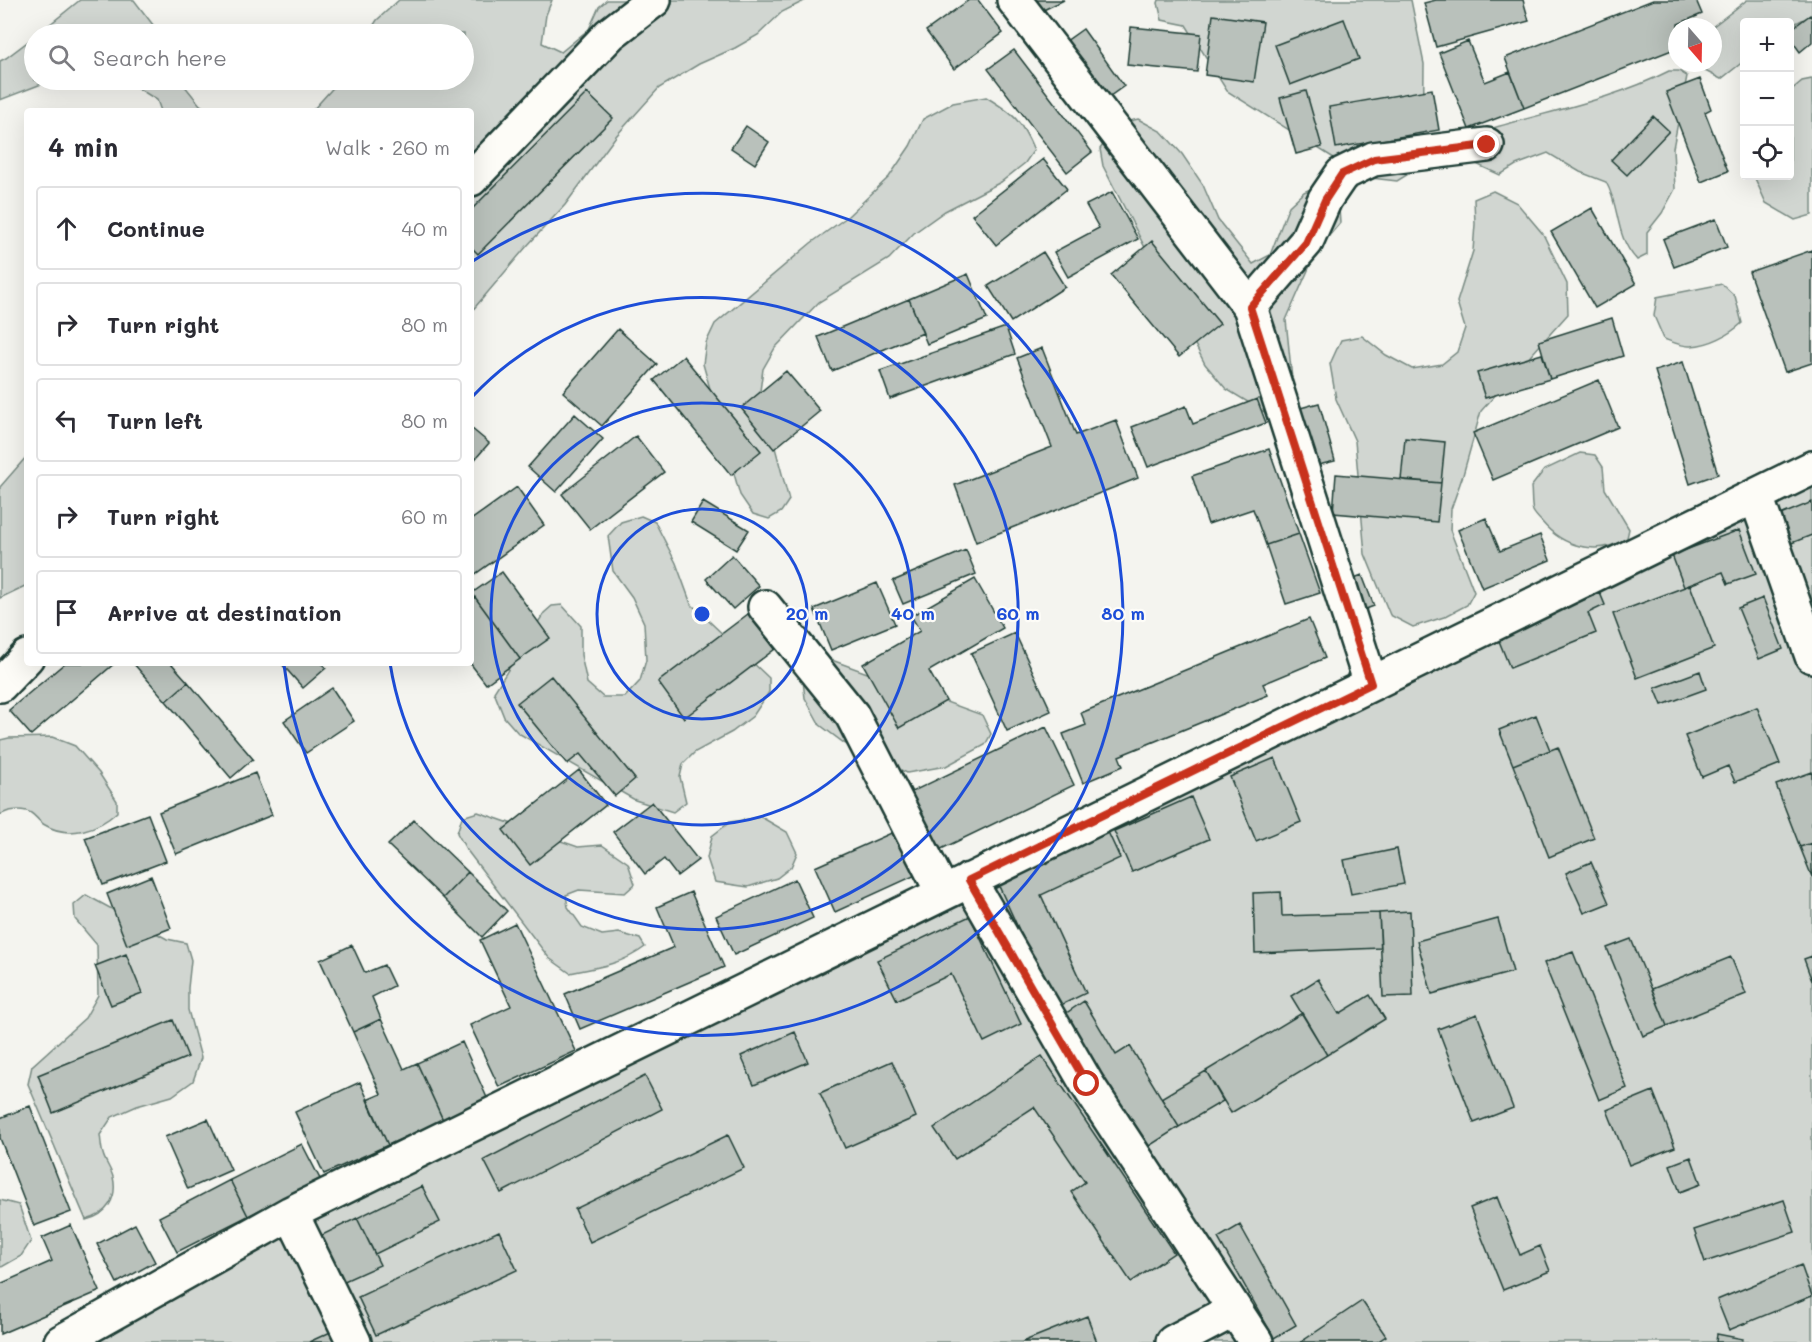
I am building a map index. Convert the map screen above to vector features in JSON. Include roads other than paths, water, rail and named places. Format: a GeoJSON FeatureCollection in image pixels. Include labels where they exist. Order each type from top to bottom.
{"type":"FeatureCollection","features":[{"type":"Feature","properties":{"kind":"street"},"geometry":{"type":"LineString","coordinates":[[474,176],[610,34],[654,0]]}},
{"type":"Feature","properties":{"kind":"street"},"geometry":{"type":"LineString","coordinates":[[1014,0],[1250,307],[1371,684]]}},
{"type":"Feature","properties":{"kind":"street"},"geometry":{"type":"LineString","coordinates":[[1250,307],[1306,243],[1325,200],[1342,174],[1374,159],[1487,145]]}},
{"type":"Feature","properties":{"kind":"street"},"geometry":{"type":"LineString","coordinates":[[61,1342],[291,1213],[1812,468]]}},
{"type":"Feature","properties":{"kind":"street"},"geometry":{"type":"LineString","coordinates":[[1756,496],[1812,656]]}},
{"type":"Feature","properties":{"kind":"street"},"geometry":{"type":"LineString","coordinates":[[765,607],[852,715],[956,886],[1256,1342]]}},
{"type":"Feature","properties":{"kind":"street"},"geometry":{"type":"LineString","coordinates":[[0,685],[24,660]]}},
{"type":"Feature","properties":{"kind":"street"},"geometry":{"type":"LineString","coordinates":[[291,1213],[354,1342]]}},
{"type":"Feature","properties":{"kind":"street"},"geometry":{"type":"LineString","coordinates":[[1173,1342],[1234,1310]]}}]}
